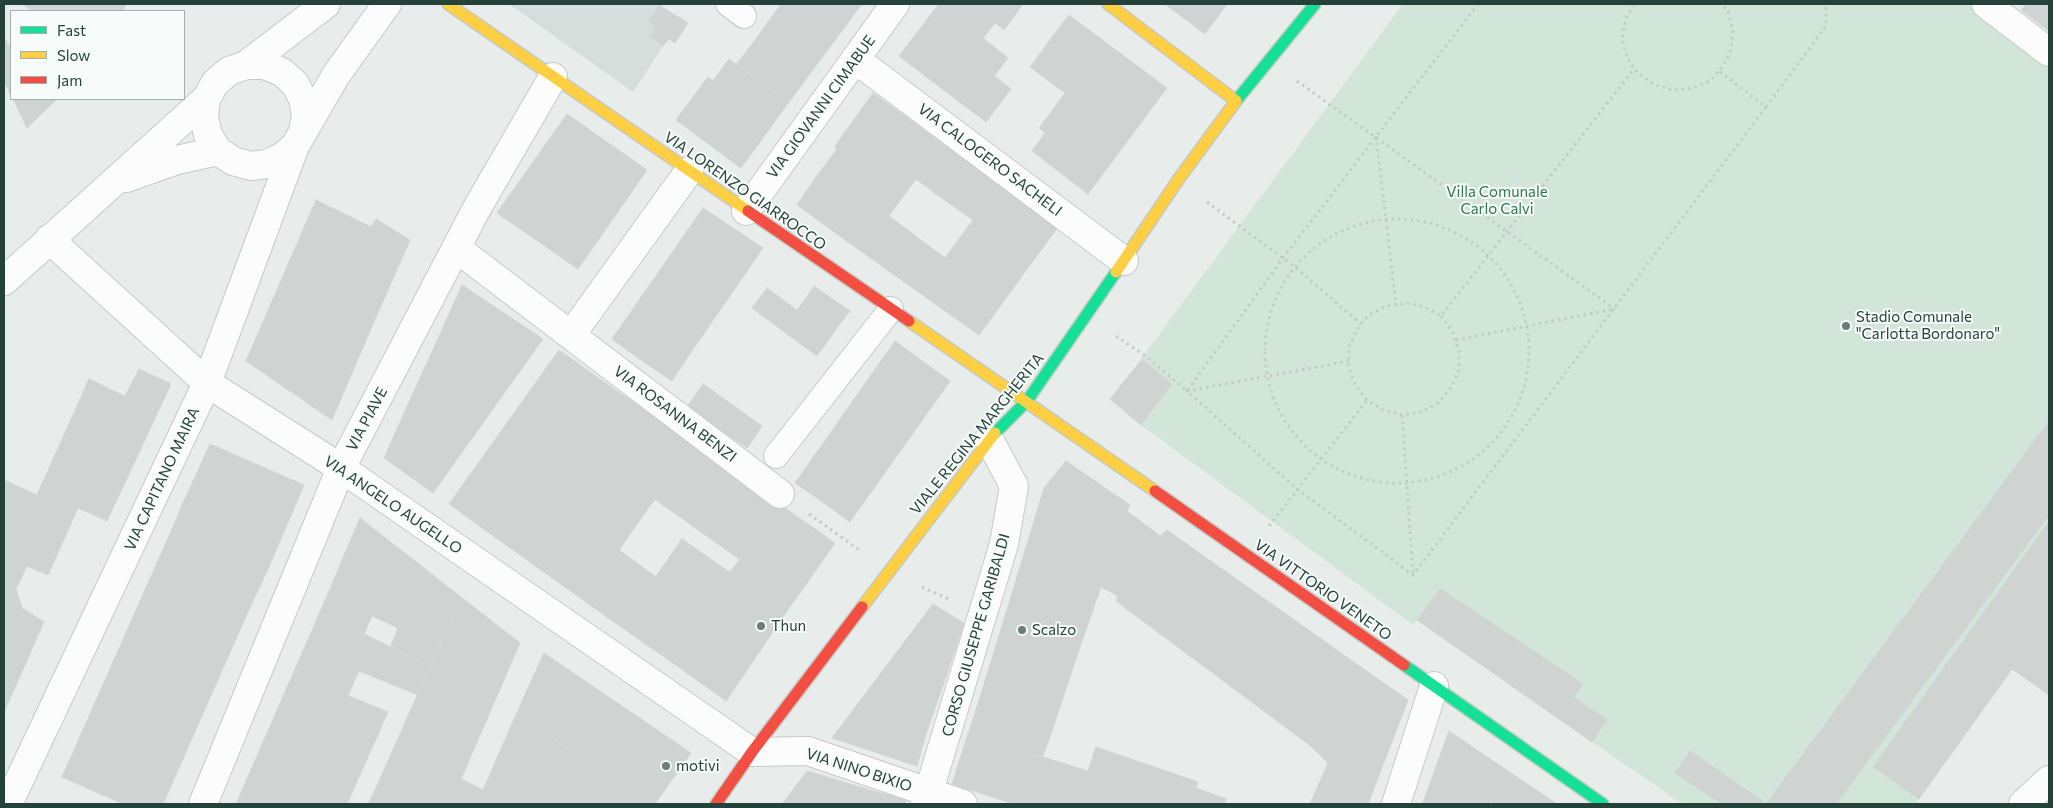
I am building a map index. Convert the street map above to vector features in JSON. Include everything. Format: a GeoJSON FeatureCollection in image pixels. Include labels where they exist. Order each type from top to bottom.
{"type":"FeatureCollection","features":[{"type":"Feature","properties":{"kind":"street"},"geometry":{"type":"LineString","coordinates":[[4,281],[206,99],[215,83],[229,71],[246,65],[326,4]]}},
{"type":"Feature","properties":{"kind":"street"},"geometry":{"type":"LineString","coordinates":[[206,99],[204,118],[208,135],[218,150],[233,161],[251,166],[267,164],[282,157],[299,139],[336,76],[387,4]]}},
{"type":"Feature","properties":{"kind":"street","name":"VIA LORENZO GIARROCCO"},"geometry":{"type":"LineString","coordinates":[[448,4],[746,211],[1027,401]]}},
{"type":"Feature","properties":{"kind":"street","name":"VIA GIOVANNI CIMABUE"},"geometry":{"type":"LineString","coordinates":[[746,211],[895,4]]}},
{"type":"Feature","properties":{"kind":"street"},"geometry":{"type":"LineString","coordinates":[[1108,4],[1236,101]]}},
{"type":"Feature","properties":{"kind":"street","name":"VIALE REGINA MARGHERITA"},"geometry":{"type":"LineString","coordinates":[[716,804],[752,752],[989,439],[1027,401],[1178,180],[1236,101],[1315,4]]}},
{"type":"Feature","properties":{"kind":"street"},"geometry":{"type":"LineString","coordinates":[[1986,4],[2049,52]]}},
{"type":"Feature","properties":{"kind":"street","name":"VIA CALOGERO SACHELI"},"geometry":{"type":"LineString","coordinates":[[855,59],[1124,261]]}},
{"type":"Feature","properties":{"kind":"street"},"geometry":{"type":"LineString","coordinates":[[246,65],[264,65],[273,68],[282,72],[295,84],[303,99],[306,115],[299,139]]}},
{"type":"Feature","properties":{"kind":"street","name":"VIA PIAVE"},"geometry":{"type":"LineString","coordinates":[[203,804],[341,468],[477,208],[553,77]]}},
{"type":"Feature","properties":{"kind":"street","name":"VIA CAPITANO MAIRA"},"geometry":{"type":"LineString","coordinates":[[15,799],[208,383],[299,139]]}},
{"type":"Feature","properties":{"kind":"street"},"geometry":{"type":"LineString","coordinates":[[114,183],[177,160],[218,150]]}},
{"type":"Feature","properties":{"kind":"street"},"geometry":{"type":"LineString","coordinates":[[571,335],[689,171]]}},
{"type":"Feature","properties":{"kind":"street","name":"VIA ANGELO AUGELLO"},"geometry":{"type":"LineString","coordinates":[[49,239],[208,383],[341,468],[752,752]]}},
{"type":"Feature","properties":{"kind":"street","name":"VIA ROSANNA BENZI"},"geometry":{"type":"LineString","coordinates":[[456,248],[780,494]]}},
{"type":"Feature","properties":{"kind":"street","name":"VIA VITTORIO VENETO"},"geometry":{"type":"LineString","coordinates":[[1027,401],[1434,686],[1593,802]]}},
{"type":"Feature","properties":{"kind":"street","name":"CORSO GIUSEPPE GARIBALDI"},"geometry":{"type":"LineString","coordinates":[[927,798],[1004,544],[1011,505],[1014,486],[989,439]]}},
{"type":"Feature","properties":{"kind":"street"},"geometry":{"type":"LineString","coordinates":[[1396,804],[1434,686]]}},
{"type":"Feature","properties":{"kind":"street","name":"VIA NINO BIXIO"},"geometry":{"type":"LineString","coordinates":[[752,752],[808,751],[927,798],[963,804]]}},
{"type":"Feature","properties":{"kind":"street"},"geometry":{"type":"LineString","coordinates":[[2023,804],[2049,780]]}},
{"type":"Feature","properties":{"kind":"lane"},"geometry":{"type":"LineString","coordinates":[[776,456],[891,309]]}},
{"type":"Feature","properties":{"kind":"path"},"geometry":{"type":"LineString","coordinates":[[1187,391],[1283,258],[1478,4]]}},
{"type":"Feature","properties":{"kind":"path"},"geometry":{"type":"LineString","coordinates":[[1633,4],[1625,21],[1622,40],[1628,59],[1634,69],[1655,85],[1673,90],[1692,88],[1710,81],[1723,66],[1731,50],[1733,30],[1728,12],[1722,4]]}},
{"type":"Feature","properties":{"kind":"path"},"geometry":{"type":"LineString","coordinates":[[1413,575],[1615,309],[1826,26],[1826,4]]}},
{"type":"Feature","properties":{"kind":"path"},"geometry":{"type":"LineString","coordinates":[[1269,60],[1328,105],[1376,136],[1615,309]]}},
{"type":"Feature","properties":{"kind":"path"},"geometry":{"type":"LineString","coordinates":[[1441,316],[1489,256],[1506,230],[1634,69]]}},
{"type":"Feature","properties":{"kind":"path"},"geometry":{"type":"LineString","coordinates":[[1719,71],[1766,107]]}},
{"type":"Feature","properties":{"kind":"path"},"geometry":{"type":"LineString","coordinates":[[1376,136],[1396,304]]}},
{"type":"Feature","properties":{"kind":"path"},"geometry":{"type":"LineString","coordinates":[[1178,180],[1295,266],[1362,324]]}},
{"type":"Feature","properties":{"kind":"path"},"geometry":{"type":"LineString","coordinates":[[1402,219],[1432,223],[1459,234],[1484,250],[1489,256],[1504,272],[1519,297],[1528,326],[1530,356],[1526,385],[1515,413],[1499,438],[1477,458],[1451,473],[1406,484],[1393,484],[1363,479],[1335,469],[1311,452],[1291,430],[1276,404],[1267,376],[1264,347],[1269,318],[1280,290],[1295,266],[1318,245],[1344,230],[1372,221],[1402,219]]}},
{"type":"Feature","properties":{"kind":"path"},"geometry":{"type":"LineString","coordinates":[[1406,303],[1424,307],[1441,316],[1456,340],[1459,351],[1459,370],[1452,388],[1438,403],[1422,412],[1402,415],[1383,410],[1367,400],[1355,385],[1349,361],[1349,348],[1357,330],[1369,315],[1386,306],[1406,303]]}},
{"type":"Feature","properties":{"kind":"path"},"geometry":{"type":"LineString","coordinates":[[1456,340],[1615,309]]}},
{"type":"Feature","properties":{"kind":"path"},"geometry":{"type":"LineString","coordinates":[[1086,316],[1144,355],[1297,489],[1413,575]]}},
{"type":"Feature","properties":{"kind":"path"},"geometry":{"type":"LineString","coordinates":[[1187,391],[1349,361]]}},
{"type":"Feature","properties":{"kind":"path"},"geometry":{"type":"LineString","coordinates":[[1247,555],[1367,400]]}},
{"type":"Feature","properties":{"kind":"path"},"geometry":{"type":"LineString","coordinates":[[1402,415],[1413,575]]}},
{"type":"Feature","properties":{"kind":"shaded area"},"geometry":{"type":"Polygon","coordinates":[[[509,4],[660,4],[649,22],[656,26],[649,36],[663,46],[633,92],[509,4]]]}},
{"type":"Feature","properties":{"kind":"green space","name":"Villa Comunale Carlo Calvi"},"geometry":{"type":"Polygon","coordinates":[[[1403,4],[1968,4],[2049,63],[2049,695],[2012,669],[1915,804],[1682,804],[1417,620],[1413,625],[1141,425],[1172,384],[1142,359],[1144,355],[1403,4]]]}},
{"type":"Feature","properties":{"kind":"building"},"geometry":{"type":"Polygon","coordinates":[[[22,4],[63,4],[67,10],[31,10],[22,4]]]}},
{"type":"Feature","properties":{"kind":"building"},"geometry":{"type":"Polygon","coordinates":[[[63,4],[126,4],[123,10],[67,10],[63,4]]]}},
{"type":"Feature","properties":{"kind":"building"},"geometry":{"type":"Polygon","coordinates":[[[781,4],[807,4],[773,48],[758,36],[781,4]]]}},
{"type":"Feature","properties":{"kind":"building"},"geometry":{"type":"Polygon","coordinates":[[[807,4],[862,4],[789,102],[736,65],[758,36],[773,48],[807,4]]]}},
{"type":"Feature","properties":{"kind":"building"},"geometry":{"type":"Polygon","coordinates":[[[939,4],[950,12],[957,4],[981,4],[990,11],[986,15],[995,23],[969,56],[1011,89],[986,122],[899,56],[939,4]]]}},
{"type":"Feature","properties":{"kind":"building"},"geometry":{"type":"Polygon","coordinates":[[[941,4],[957,4],[950,12],[941,4]]]}},
{"type":"Feature","properties":{"kind":"building"},"geometry":{"type":"Polygon","coordinates":[[[981,4],[1023,4],[1004,30],[986,15],[990,11],[981,4]]]}},
{"type":"Feature","properties":{"kind":"building"},"geometry":{"type":"Polygon","coordinates":[[[1165,4],[1227,4],[1205,34],[1165,4]]]}},
{"type":"Feature","properties":{"kind":"building"},"geometry":{"type":"Polygon","coordinates":[[[2026,4],[2049,4],[2049,31],[2021,10],[2026,4]]]}},
{"type":"Feature","properties":{"kind":"building"},"geometry":{"type":"Polygon","coordinates":[[[659,5],[688,23],[675,43],[669,39],[663,46],[649,36],[656,26],[649,22],[659,5]]]}},
{"type":"Feature","properties":{"kind":"building"},"geometry":{"type":"Polygon","coordinates":[[[1069,15],[1167,88],[1088,194],[1032,151],[1045,133],[1077,156],[1126,90],[1053,36],[1069,15]]]}},
{"type":"Feature","properties":{"kind":"building"},"geometry":{"type":"Polygon","coordinates":[[[4,36],[10,48],[10,94],[4,81],[4,36]]]}},
{"type":"Feature","properties":{"kind":"building"},"geometry":{"type":"Polygon","coordinates":[[[1053,36],[1126,90],[1109,113],[1080,91],[1064,110],[1094,133],[1077,156],[1039,128],[1065,93],[1030,67],[1053,36]]]}},
{"type":"Feature","properties":{"kind":"building"},"geometry":{"type":"Polygon","coordinates":[[[983,38],[1008,58],[994,76],[969,56],[983,38]]]}},
{"type":"Feature","properties":{"kind":"building"},"geometry":{"type":"Polygon","coordinates":[[[729,59],[789,102],[741,168],[676,120],[708,77],[713,81],[729,59]]]}},
{"type":"Feature","properties":{"kind":"building"},"geometry":{"type":"Polygon","coordinates":[[[1080,91],[1109,113],[1094,133],[1064,110],[1080,91]]]}},
{"type":"Feature","properties":{"kind":"building"},"geometry":{"type":"Polygon","coordinates":[[[873,93],[962,158],[936,194],[916,179],[883,224],[816,177],[837,149],[835,146],[873,93]]]}},
{"type":"Feature","properties":{"kind":"building"},"geometry":{"type":"Polygon","coordinates":[[[13,100],[56,100],[27,128],[13,100]]]}},
{"type":"Feature","properties":{"kind":"building"},"geometry":{"type":"Polygon","coordinates":[[[567,114],[647,170],[578,269],[497,213],[567,114]]]}},
{"type":"Feature","properties":{"kind":"building"},"geometry":{"type":"Polygon","coordinates":[[[962,158],[1058,227],[979,335],[862,252],[889,216],[945,258],[973,220],[936,194],[962,158]]]}},
{"type":"Feature","properties":{"kind":"building"},"geometry":{"type":"Polygon","coordinates":[[[816,177],[883,224],[862,252],[797,205],[816,177]]]}},
{"type":"Feature","properties":{"kind":"building"},"geometry":{"type":"Polygon","coordinates":[[[316,200],[371,227],[376,219],[410,240],[370,331],[286,269],[316,200]]]}},
{"type":"Feature","properties":{"kind":"building"},"geometry":{"type":"Polygon","coordinates":[[[703,208],[763,248],[687,358],[656,337],[641,360],[612,339],[703,208]]]}},
{"type":"Feature","properties":{"kind":"building"},"geometry":{"type":"Polygon","coordinates":[[[286,269],[370,331],[332,420],[246,361],[286,269]]]}},
{"type":"Feature","properties":{"kind":"building"},"geometry":{"type":"Polygon","coordinates":[[[462,285],[543,339],[433,493],[384,458],[423,371],[453,395],[473,369],[458,357],[450,367],[432,352],[462,285]]]}},
{"type":"Feature","properties":{"kind":"building"},"geometry":{"type":"Polygon","coordinates":[[[814,286],[850,311],[837,328],[804,301],[814,286]]]}},
{"type":"Feature","properties":{"kind":"building"},"geometry":{"type":"Polygon","coordinates":[[[767,288],[797,310],[804,301],[837,328],[817,356],[752,308],[767,288]]]}},
{"type":"Feature","properties":{"kind":"building"},"geometry":{"type":"Polygon","coordinates":[[[656,337],[687,358],[672,381],[641,360],[656,337]]]}},
{"type":"Feature","properties":{"kind":"building"},"geometry":{"type":"Polygon","coordinates":[[[895,341],[917,357],[817,498],[795,483],[895,341]]]}},
{"type":"Feature","properties":{"kind":"building"},"geometry":{"type":"Polygon","coordinates":[[[559,350],[600,379],[562,434],[618,473],[598,502],[549,468],[499,540],[449,504],[559,350]]]}},
{"type":"Feature","properties":{"kind":"building"},"geometry":{"type":"Polygon","coordinates":[[[432,352],[450,367],[458,357],[473,369],[453,395],[423,371],[432,352]]]}},
{"type":"Feature","properties":{"kind":"building"},"geometry":{"type":"Polygon","coordinates":[[[917,357],[950,381],[850,522],[817,498],[917,357]]]}},
{"type":"Feature","properties":{"kind":"building"},"geometry":{"type":"Polygon","coordinates":[[[1142,359],[1172,384],[1141,425],[1110,399],[1142,359]]]}},
{"type":"Feature","properties":{"kind":"building"},"geometry":{"type":"Polygon","coordinates":[[[139,369],[171,384],[158,412],[125,396],[139,369]]]}},
{"type":"Feature","properties":{"kind":"building"},"geometry":{"type":"Polygon","coordinates":[[[89,379],[158,412],[107,521],[78,508],[37,495],[89,379]]]}},
{"type":"Feature","properties":{"kind":"building"},"geometry":{"type":"Polygon","coordinates":[[[600,379],[835,543],[785,614],[730,572],[760,532],[740,517],[718,544],[632,483],[612,512],[635,527],[619,550],[656,577],[621,627],[499,540],[549,468],[598,502],[618,473],[562,434],[600,379]]]}},
{"type":"Feature","properties":{"kind":"building"},"geometry":{"type":"Polygon","coordinates":[[[703,384],[762,426],[747,448],[687,407],[703,384]]]}},
{"type":"Feature","properties":{"kind":"building"},"geometry":{"type":"Polygon","coordinates":[[[2049,421],[2049,515],[1836,804],[1766,804],[2049,421]]]}},
{"type":"Feature","properties":{"kind":"building"},"geometry":{"type":"Polygon","coordinates":[[[210,444],[304,485],[278,546],[247,532],[263,493],[240,484],[224,521],[183,503],[210,444]]]}},
{"type":"Feature","properties":{"kind":"building"},"geometry":{"type":"Polygon","coordinates":[[[1066,461],[1130,505],[1127,511],[1160,536],[1167,530],[1368,672],[1312,747],[1116,601],[1118,596],[1101,587],[1079,650],[1002,626],[1044,488],[1066,461]]]}},
{"type":"Feature","properties":{"kind":"building"},"geometry":{"type":"Polygon","coordinates":[[[4,480],[37,495],[78,508],[48,575],[27,566],[16,589],[22,608],[4,598],[4,480]]]}},
{"type":"Feature","properties":{"kind":"building"},"geometry":{"type":"Polygon","coordinates":[[[632,483],[655,499],[635,527],[612,512],[632,483]]]}},
{"type":"Feature","properties":{"kind":"building"},"geometry":{"type":"Polygon","coordinates":[[[240,484],[263,493],[247,532],[224,521],[240,484]]]}},
{"type":"Feature","properties":{"kind":"building"},"geometry":{"type":"Polygon","coordinates":[[[183,503],[278,546],[268,569],[173,527],[183,503]]]}},
{"type":"Feature","properties":{"kind":"building"},"geometry":{"type":"Polygon","coordinates":[[[740,517],[760,532],[739,559],[718,544],[740,517]]]}},
{"type":"Feature","properties":{"kind":"building"},"geometry":{"type":"Polygon","coordinates":[[[360,518],[461,597],[431,667],[391,646],[398,628],[372,616],[364,634],[320,612],[360,518]]]}},
{"type":"Feature","properties":{"kind":"building"},"geometry":{"type":"Polygon","coordinates":[[[2049,521],[2049,695],[2012,669],[1919,799],[1873,767],[2049,521]]]}},
{"type":"Feature","properties":{"kind":"building"},"geometry":{"type":"Polygon","coordinates":[[[173,527],[268,569],[251,605],[157,563],[173,527]]]}},
{"type":"Feature","properties":{"kind":"building"},"geometry":{"type":"Polygon","coordinates":[[[682,539],[735,576],[720,598],[745,614],[717,656],[689,638],[673,663],[621,627],[682,539]]]}},
{"type":"Feature","properties":{"kind":"building"},"geometry":{"type":"Polygon","coordinates":[[[157,563],[251,605],[163,804],[123,804],[62,777],[157,563]]]}},
{"type":"Feature","properties":{"kind":"building"},"geometry":{"type":"Polygon","coordinates":[[[735,576],[785,614],[726,701],[673,663],[689,638],[717,656],[745,614],[720,598],[735,576]]]}},
{"type":"Feature","properties":{"kind":"building"},"geometry":{"type":"Polygon","coordinates":[[[1440,589],[1583,684],[1574,697],[1607,720],[1592,742],[1417,620],[1440,589]]]}},
{"type":"Feature","properties":{"kind":"building"},"geometry":{"type":"Polygon","coordinates":[[[461,597],[520,643],[461,779],[448,804],[403,804],[375,790],[461,597]]]}},
{"type":"Feature","properties":{"kind":"building"},"geometry":{"type":"Polygon","coordinates":[[[4,598],[44,622],[5,710],[4,598]]]}},
{"type":"Feature","properties":{"kind":"building"},"geometry":{"type":"Polygon","coordinates":[[[933,604],[964,623],[946,677],[923,666],[908,697],[899,693],[888,725],[925,737],[917,766],[832,738],[933,604]]]}},
{"type":"Feature","properties":{"kind":"building"},"geometry":{"type":"Polygon","coordinates":[[[320,612],[431,667],[418,695],[359,671],[356,677],[326,664],[317,683],[388,712],[347,804],[236,804],[320,612]]]}},
{"type":"Feature","properties":{"kind":"building"},"geometry":{"type":"Polygon","coordinates":[[[1002,626],[1079,650],[1050,737],[975,713],[1002,626]]]}},
{"type":"Feature","properties":{"kind":"building"},"geometry":{"type":"Polygon","coordinates":[[[544,653],[691,753],[655,804],[640,804],[610,781],[598,799],[580,785],[613,739],[586,721],[567,749],[549,734],[555,727],[522,701],[544,653]]]}},
{"type":"Feature","properties":{"kind":"building"},"geometry":{"type":"Polygon","coordinates":[[[326,664],[356,677],[348,696],[317,683],[326,664]]]}},
{"type":"Feature","properties":{"kind":"building"},"geometry":{"type":"Polygon","coordinates":[[[923,666],[946,677],[925,737],[888,725],[899,693],[908,697],[923,666]]]}},
{"type":"Feature","properties":{"kind":"building"},"geometry":{"type":"Polygon","coordinates":[[[1368,672],[1408,700],[1368,804],[1310,804],[1328,763],[1353,750],[1384,710],[1356,688],[1368,672]]]}},
{"type":"Feature","properties":{"kind":"building"},"geometry":{"type":"Polygon","coordinates":[[[1356,688],[1384,710],[1353,750],[1328,763],[1312,747],[1356,688]]]}},
{"type":"Feature","properties":{"kind":"building"},"geometry":{"type":"Polygon","coordinates":[[[522,701],[555,727],[549,734],[559,743],[546,758],[538,752],[500,804],[448,804],[461,779],[483,790],[522,701]]]}},
{"type":"Feature","properties":{"kind":"building"},"geometry":{"type":"Polygon","coordinates":[[[975,713],[1050,737],[1043,756],[1041,757],[968,734],[975,713]]]}},
{"type":"Feature","properties":{"kind":"building"},"geometry":{"type":"Polygon","coordinates":[[[586,721],[613,739],[592,769],[567,749],[586,721]]]}},
{"type":"Feature","properties":{"kind":"building"},"geometry":{"type":"Polygon","coordinates":[[[1449,731],[1511,773],[1489,804],[1450,804],[1428,789],[1449,731]]]}},
{"type":"Feature","properties":{"kind":"building"},"geometry":{"type":"Polygon","coordinates":[[[968,734],[1088,771],[1077,804],[1014,804],[952,784],[968,734]]]}},
{"type":"Feature","properties":{"kind":"building"},"geometry":{"type":"Polygon","coordinates":[[[559,743],[592,769],[580,785],[598,799],[610,781],[640,804],[500,804],[538,752],[546,758],[559,743]]]}},
{"type":"Feature","properties":{"kind":"building"},"geometry":{"type":"Polygon","coordinates":[[[1096,747],[1198,782],[1196,788],[1226,799],[1224,804],[1077,804],[1096,747]]]}},
{"type":"Feature","properties":{"kind":"building"},"geometry":{"type":"Polygon","coordinates":[[[1690,751],[1763,801],[1761,804],[1722,804],[1675,773],[1690,751]]]}},
{"type":"Feature","properties":{"kind":"building"},"geometry":{"type":"Polygon","coordinates":[[[807,771],[821,775],[799,804],[782,804],[807,771]]]}},
{"type":"Feature","properties":{"kind":"building"},"geometry":{"type":"Polygon","coordinates":[[[1511,773],[1557,804],[1496,804],[1491,801],[1511,773]]]}},
{"type":"Feature","properties":{"kind":"building"},"geometry":{"type":"Polygon","coordinates":[[[821,775],[853,785],[847,804],[799,804],[821,775]]]}},
{"type":"Feature","properties":{"kind":"building"},"geometry":{"type":"Polygon","coordinates":[[[853,785],[885,794],[883,804],[847,804],[853,785]]]}},
{"type":"Feature","properties":{"kind":"building"},"geometry":{"type":"Polygon","coordinates":[[[1428,789],[1450,804],[1422,804],[1428,789]]]}},
{"type":"Feature","properties":{"kind":"building"},"geometry":{"type":"Polygon","coordinates":[[[375,790],[403,804],[368,804],[375,790]]]}},
{"type":"Feature","properties":{"kind":"building"},"geometry":{"type":"Polygon","coordinates":[[[885,794],[906,800],[905,804],[883,804],[885,794]]]}},
{"type":"Feature","properties":{"kind":"traffic: fast"},"geometry":{"type":"LineString","coordinates":[[1236,101],[1315,4]]}},
{"type":"Feature","properties":{"kind":"traffic: fast"},"geometry":{"type":"LineString","coordinates":[[995,433],[1027,401],[1116,272]]}},
{"type":"Feature","properties":{"kind":"traffic: fast"},"geometry":{"type":"LineString","coordinates":[[1404,665],[1603,804]]}},
{"type":"Feature","properties":{"kind":"traffic: slow"},"geometry":{"type":"LineString","coordinates":[[448,4],[748,211]]}},
{"type":"Feature","properties":{"kind":"traffic: slow"},"geometry":{"type":"LineString","coordinates":[[1108,4],[1236,101]]}},
{"type":"Feature","properties":{"kind":"traffic: slow"},"geometry":{"type":"LineString","coordinates":[[1116,272],[1178,180],[1236,101]]}},
{"type":"Feature","properties":{"kind":"traffic: slow"},"geometry":{"type":"LineString","coordinates":[[909,321],[1155,491]]}},
{"type":"Feature","properties":{"kind":"traffic: slow"},"geometry":{"type":"LineString","coordinates":[[862,607],[995,433]]}},
{"type":"Feature","properties":{"kind":"traffic: jam"},"geometry":{"type":"LineString","coordinates":[[748,211],[909,321]]}},
{"type":"Feature","properties":{"kind":"traffic: jam"},"geometry":{"type":"LineString","coordinates":[[1155,491],[1404,665]]}},
{"type":"Feature","properties":{"kind":"traffic: jam"},"geometry":{"type":"LineString","coordinates":[[716,804],[752,752],[862,607]]}},
{"type":"Feature","properties":{"kind":"place","name":"Stadio Comunale \"Carlotta Bordonaro\""},"geometry":{"type":"Point","coordinates":[1846,326]}},
{"type":"Feature","properties":{"kind":"place","name":"Thun"},"geometry":{"type":"Point","coordinates":[761,626]}},
{"type":"Feature","properties":{"kind":"place","name":"Scalzo"},"geometry":{"type":"Point","coordinates":[1022,630]}},
{"type":"Feature","properties":{"kind":"place","name":"motivi"},"geometry":{"type":"Point","coordinates":[666,766]}}]}
